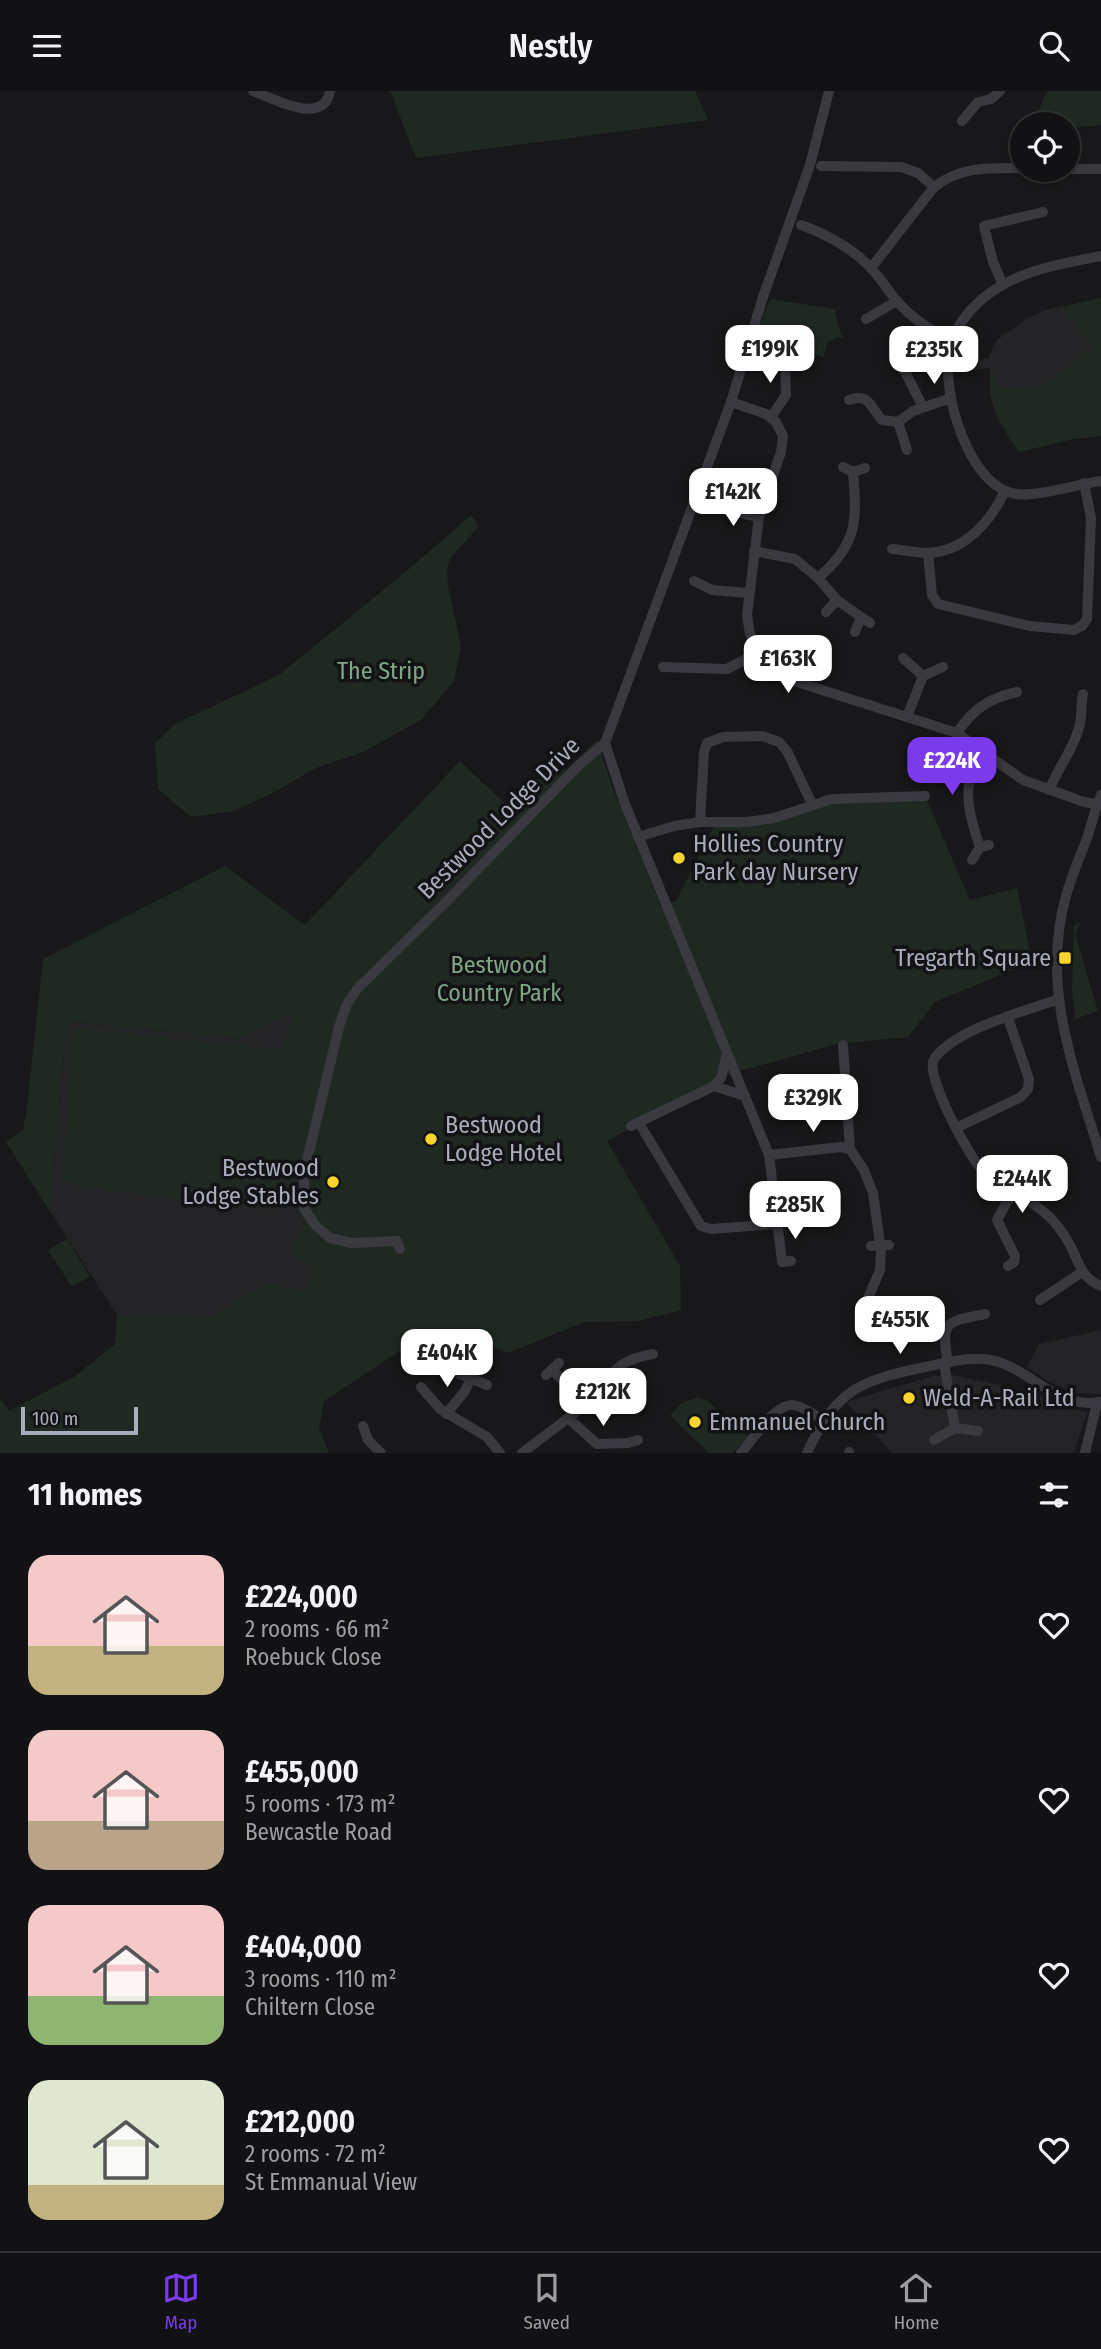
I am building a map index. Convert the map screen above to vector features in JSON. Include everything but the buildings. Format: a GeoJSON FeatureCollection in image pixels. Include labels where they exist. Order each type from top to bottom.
{"type":"FeatureCollection","features":[{"type":"Feature","properties":{"kind":"street"},"geometry":{"type":"LineString","coordinates":[[253,91],[307,110],[321,107],[330,91]]}},
{"type":"Feature","properties":{"kind":"street","name":"Bestwood Lodge Drive"},"geometry":{"type":"LineString","coordinates":[[400,1249],[397,1241],[352,1243],[330,1238],[314,1226],[303,1205],[302,1184],[309,1148],[347,1004],[358,988],[580,764],[605,743],[731,402],[763,297],[810,165],[829,91]]}},
{"type":"Feature","properties":{"kind":"street"},"geometry":{"type":"LineString","coordinates":[[962,121],[978,102],[990,99],[1000,91]]}},
{"type":"Feature","properties":{"kind":"street"},"geometry":{"type":"LineString","coordinates":[[821,166],[901,167],[918,173],[934,187]]}},
{"type":"Feature","properties":{"kind":"street"},"geometry":{"type":"LineString","coordinates":[[871,268],[934,187],[945,179],[969,169],[1010,168]]}},
{"type":"Feature","properties":{"kind":"street"},"geometry":{"type":"LineString","coordinates":[[1080,169],[1101,169]]}},
{"type":"Feature","properties":{"kind":"street"},"geometry":{"type":"LineString","coordinates":[[1003,285],[984,226],[1043,212]]}},
{"type":"Feature","properties":{"kind":"street"},"geometry":{"type":"LineString","coordinates":[[801,225],[832,238],[871,268],[897,301],[920,323],[952,341]]}},
{"type":"Feature","properties":{"kind":"street"},"geometry":{"type":"LineString","coordinates":[[1101,256],[1035,270],[1003,285],[972,309],[958,329],[952,341],[948,367],[951,398],[959,428],[975,459],[993,482],[1005,491],[1027,494],[1101,481]]}},
{"type":"Feature","properties":{"kind":"street"},"geometry":{"type":"LineString","coordinates":[[869,313],[897,301]]}},
{"type":"Feature","properties":{"kind":"street"},"geometry":{"type":"LineString","coordinates":[[771,417],[786,395],[781,373],[785,356]]}},
{"type":"Feature","properties":{"kind":"street"},"geometry":{"type":"LineString","coordinates":[[900,370],[923,407]]}},
{"type":"Feature","properties":{"kind":"street"},"geometry":{"type":"LineString","coordinates":[[852,384],[853,398],[872,404],[882,420],[898,422],[923,407],[951,398]]}},
{"type":"Feature","properties":{"kind":"street"},"geometry":{"type":"LineString","coordinates":[[731,402],[771,417],[780,428],[783,444],[759,517],[747,615],[750,634],[769,664],[797,682],[957,733],[1023,779],[1049,790],[1099,800],[1062,912],[1058,953],[1059,999],[1064,1037],[1101,1157]]}},
{"type":"Feature","properties":{"kind":"street"},"geometry":{"type":"LineString","coordinates":[[898,422],[907,450]]}},
{"type":"Feature","properties":{"kind":"street"},"geometry":{"type":"LineString","coordinates":[[818,578],[851,548],[857,513],[848,469],[865,468]]}},
{"type":"Feature","properties":{"kind":"street"},"geometry":{"type":"LineString","coordinates":[[928,553],[932,595],[939,604],[1030,626],[1073,630],[1082,626],[1087,619],[1091,518],[1084,483]]}},
{"type":"Feature","properties":{"kind":"street"},"geometry":{"type":"LineString","coordinates":[[892,549],[928,553],[962,542],[979,531],[993,515],[1005,491]]}},
{"type":"Feature","properties":{"kind":"street"},"geometry":{"type":"LineString","coordinates":[[720,513],[759,517]]}},
{"type":"Feature","properties":{"kind":"street"},"geometry":{"type":"LineString","coordinates":[[754,551],[795,559],[818,578],[837,600],[866,620],[855,632]]}},
{"type":"Feature","properties":{"kind":"street"},"geometry":{"type":"LineString","coordinates":[[694,581],[712,590],[749,593]]}},
{"type":"Feature","properties":{"kind":"street"},"geometry":{"type":"LineString","coordinates":[[826,612],[837,600]]}},
{"type":"Feature","properties":{"kind":"street"},"geometry":{"type":"LineString","coordinates":[[663,667],[685,672],[727,669],[759,652]]}},
{"type":"Feature","properties":{"kind":"street"},"geometry":{"type":"LineString","coordinates":[[903,659],[923,676]]}},
{"type":"Feature","properties":{"kind":"street"},"geometry":{"type":"LineString","coordinates":[[907,717],[923,676],[943,667]]}},
{"type":"Feature","properties":{"kind":"street"},"geometry":{"type":"LineString","coordinates":[[957,733],[968,716],[994,692],[1017,692]]}},
{"type":"Feature","properties":{"kind":"street"},"geometry":{"type":"LineString","coordinates":[[1049,790],[1070,748],[1081,716],[1078,701]]}},
{"type":"Feature","properties":{"kind":"street"},"geometry":{"type":"LineString","coordinates":[[700,822],[704,752],[707,743],[723,737],[762,736],[779,742],[787,751],[812,804]]}},
{"type":"Feature","properties":{"kind":"street"},"geometry":{"type":"LineString","coordinates":[[605,743],[613,773],[638,837],[769,1155],[782,1262],[791,1261]]}},
{"type":"Feature","properties":{"kind":"street"},"geometry":{"type":"LineString","coordinates":[[972,860],[984,846],[967,791],[971,779],[988,756]]}},
{"type":"Feature","properties":{"kind":"street"},"geometry":{"type":"LineString","coordinates":[[638,837],[674,826],[700,822],[747,822],[774,818],[812,804],[847,798],[925,796]]}},
{"type":"Feature","properties":{"kind":"street"},"geometry":{"type":"LineString","coordinates":[[1059,999],[962,1035],[933,1061],[932,1071],[967,1151],[979,1167],[1057,1224],[1082,1272],[1093,1283],[1101,1286]]}},
{"type":"Feature","properties":{"kind":"street"},"geometry":{"type":"LineString","coordinates":[[956,1128],[1021,1097],[1028,1089],[1029,1079],[1008,1018]]}},
{"type":"Feature","properties":{"kind":"street"},"geometry":{"type":"LineString","coordinates":[[843,1045],[850,1149],[864,1170],[873,1193],[880,1245],[880,1270],[869,1296],[869,1334]]}},
{"type":"Feature","properties":{"kind":"street"},"geometry":{"type":"LineString","coordinates":[[727,1053],[721,1077],[714,1086],[635,1125],[701,1226],[711,1229],[778,1224]]}},
{"type":"Feature","properties":{"kind":"street"},"geometry":{"type":"LineString","coordinates":[[714,1086],[745,1096]]}},
{"type":"Feature","properties":{"kind":"street"},"geometry":{"type":"LineString","coordinates":[[769,1155],[841,1147],[850,1149]]}},
{"type":"Feature","properties":{"kind":"street"},"geometry":{"type":"LineString","coordinates":[[1008,1266],[1014,1262],[1015,1257],[997,1220],[1013,1191]]}},
{"type":"Feature","properties":{"kind":"street"},"geometry":{"type":"LineString","coordinates":[[1040,1300],[1082,1272]]}},
{"type":"Feature","properties":{"kind":"street"},"geometry":{"type":"LineString","coordinates":[[955,1428],[944,1338],[946,1328],[954,1321],[978,1312]]}},
{"type":"Feature","properties":{"kind":"street"},"geometry":{"type":"LineString","coordinates":[[522,1453],[584,1405],[617,1367],[635,1357],[648,1359]]}},
{"type":"Feature","properties":{"kind":"street"},"geometry":{"type":"LineString","coordinates":[[807,1453],[823,1420],[839,1401],[864,1383],[882,1376],[977,1359],[1000,1363],[1052,1394],[1076,1402],[1099,1403],[1085,1453]]}},
{"type":"Feature","properties":{"kind":"street"},"geometry":{"type":"LineString","coordinates":[[552,1369],[584,1405]]}},
{"type":"Feature","properties":{"kind":"street"},"geometry":{"type":"LineString","coordinates":[[446,1414],[464,1391],[465,1376],[487,1385]]}},
{"type":"Feature","properties":{"kind":"street"},"geometry":{"type":"LineString","coordinates":[[422,1394],[446,1414],[482,1433],[500,1453]]}},
{"type":"Feature","properties":{"kind":"street"},"geometry":{"type":"LineString","coordinates":[[741,1453],[780,1407],[794,1405],[823,1420]]}},
{"type":"Feature","properties":{"kind":"street"},"geometry":{"type":"LineString","coordinates":[[568,1418],[597,1444],[631,1445]]}},
{"type":"Feature","properties":{"kind":"street"},"geometry":{"type":"LineString","coordinates":[[934,1440],[955,1428],[978,1431]]}},
{"type":"Feature","properties":{"kind":"street"},"geometry":{"type":"LineString","coordinates":[[362,1434],[381,1453]]}},
{"type":"Feature","properties":{"kind":"shaded area"},"geometry":{"type":"Polygon","coordinates":[[[1101,298],[1101,436],[1073,439],[1019,452],[997,418],[990,395],[990,368],[956,371],[955,359],[988,359],[997,340],[1026,319],[1045,310],[1101,298]]]}},
{"type":"Feature","properties":{"kind":"shaded area"},"geometry":{"type":"Polygon","coordinates":[[[338,1013],[299,1175],[297,1200],[317,1271],[301,1292],[267,1284],[210,1317],[117,1315],[49,1210],[67,1021],[240,1039],[270,1021],[294,1015],[338,1013]]]}},
{"type":"Feature","properties":{"kind":"shaded area"},"geometry":{"type":"Polygon","coordinates":[[[1101,1330],[1101,1394],[1074,1393],[1027,1367],[1039,1344],[1101,1330]]]}},
{"type":"Feature","properties":{"kind":"shaded area"},"geometry":{"type":"Polygon","coordinates":[[[953,1375],[1036,1393],[1069,1408],[1087,1412],[1074,1453],[892,1453],[847,1403],[933,1376],[953,1375]]]}},
{"type":"Feature","properties":{"kind":"green space"},"geometry":{"type":"Polygon","coordinates":[[[390,91],[695,91],[708,120],[416,158],[390,91]]]}},
{"type":"Feature","properties":{"kind":"green space"},"geometry":{"type":"Polygon","coordinates":[[[1047,91],[1101,91],[1101,125],[1080,127],[1080,112],[1038,112],[1047,91]]]}},
{"type":"Feature","properties":{"kind":"green space"},"geometry":{"type":"Polygon","coordinates":[[[1101,298],[1101,436],[1073,439],[1019,452],[997,413],[990,368],[1000,386],[1040,389],[1093,347],[1062,307],[1101,298]]]}},
{"type":"Feature","properties":{"kind":"green space"},"geometry":{"type":"Polygon","coordinates":[[[770,299],[835,309],[844,339],[837,337],[827,343],[824,357],[757,334],[770,299]]]}},
{"type":"Feature","properties":{"kind":"green space","name":"The Strip"},"geometry":{"type":"Polygon","coordinates":[[[471,515],[479,526],[452,556],[447,568],[448,586],[461,646],[454,681],[421,720],[363,752],[316,768],[271,794],[233,811],[191,817],[158,789],[155,743],[175,724],[279,675],[471,515]]]}},
{"type":"Feature","properties":{"kind":"green space","name":"Bestwood Country Park"},"geometry":{"type":"Polygon","coordinates":[[[597,740],[611,783],[661,907],[676,901],[714,826],[823,804],[926,798],[970,900],[1017,888],[1032,962],[935,1002],[908,1037],[837,1044],[718,1077],[712,1083],[607,1141],[680,1266],[681,1310],[638,1321],[584,1322],[508,1353],[443,1329],[418,1339],[324,1401],[319,1429],[329,1453],[0,1453],[0,1398],[9,1411],[74,1377],[115,1344],[117,1315],[210,1317],[267,1283],[301,1291],[316,1272],[290,1251],[305,1224],[294,1203],[297,1200],[302,1159],[297,1158],[287,1207],[267,1209],[75,1186],[75,1183],[62,1181],[74,1028],[283,1050],[293,1015],[270,1021],[241,1039],[67,1021],[49,1210],[6,1142],[23,1130],[43,959],[225,866],[305,925],[460,761],[518,816],[552,755],[566,770],[597,740]]]}},
{"type":"Feature","properties":{"kind":"green space"},"geometry":{"type":"Polygon","coordinates":[[[1080,923],[1075,934],[1098,1011],[1075,1019],[1072,988],[1074,926],[1080,923]]]}},
{"type":"Feature","properties":{"kind":"green space"},"geometry":{"type":"Polygon","coordinates":[[[67,1239],[90,1276],[72,1287],[48,1250],[67,1239]]]}},
{"type":"Feature","properties":{"kind":"green space"},"geometry":{"type":"Polygon","coordinates":[[[697,1398],[707,1400],[748,1437],[733,1453],[709,1453],[670,1416],[681,1403],[697,1398]]]}},
{"type":"Feature","properties":{"kind":"place","name":"Hollies Country Park day Nursery"},"geometry":{"type":"Point","coordinates":[679,858]}},
{"type":"Feature","properties":{"kind":"place","name":"Tregarth Square"},"geometry":{"type":"Point","coordinates":[1065,958]}},
{"type":"Feature","properties":{"kind":"place","name":"Bestwood Lodge Hotel"},"geometry":{"type":"Point","coordinates":[431,1139]}},
{"type":"Feature","properties":{"kind":"place","name":"Bestwood Lodge Stables"},"geometry":{"type":"Point","coordinates":[333,1182]}},
{"type":"Feature","properties":{"kind":"place","name":"Weld-A-Rail Ltd"},"geometry":{"type":"Point","coordinates":[909,1398]}},
{"type":"Feature","properties":{"kind":"place","name":"Emmanuel Church"},"geometry":{"type":"Point","coordinates":[695,1422]}}]}
